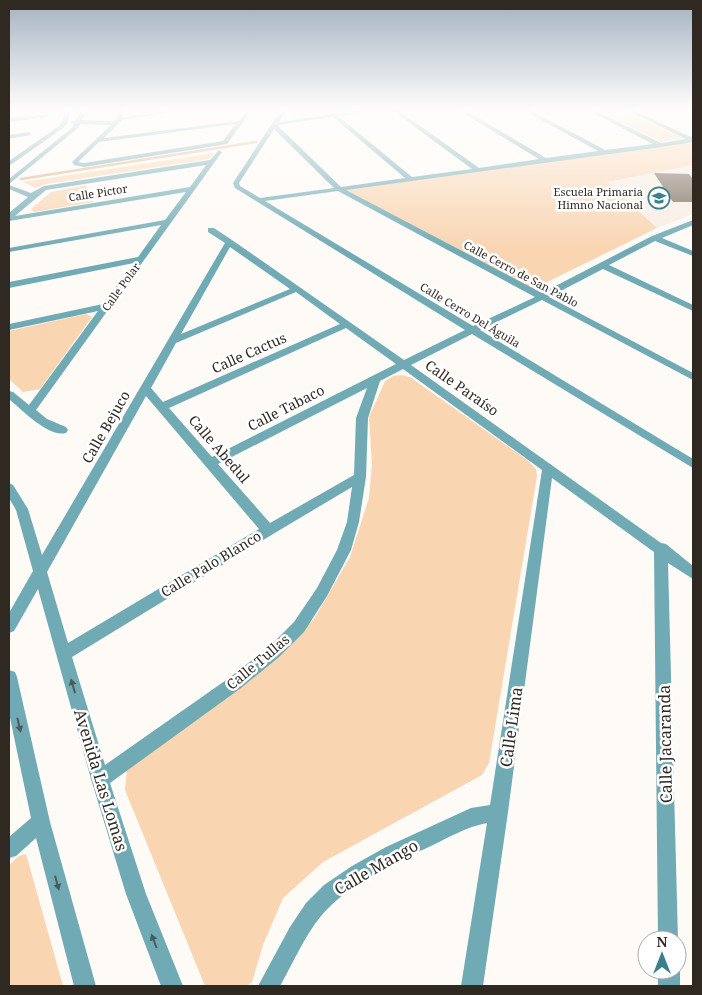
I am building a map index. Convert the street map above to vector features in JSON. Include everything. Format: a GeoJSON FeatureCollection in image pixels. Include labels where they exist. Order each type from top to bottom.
{"type":"FeatureCollection","features":[{"type":"Feature","properties":{"kind":"street"},"geometry":{"type":"LineString","coordinates":[[9,182],[40,156]]}},
{"type":"Feature","properties":{"kind":"street"},"geometry":{"type":"LineString","coordinates":[[82,156],[75,163],[84,165],[139,156]]}},
{"type":"Feature","properties":{"kind":"street","name":"Calle Polar"},"geometry":{"type":"LineString","coordinates":[[29,412],[216,156]]}},
{"type":"Feature","properties":{"kind":"street","name":"Calle Cerro Del Águila"},"geometry":{"type":"LineString","coordinates":[[255,156],[236,185],[693,464]]}},
{"type":"Feature","properties":{"kind":"street","name":"Calle Cerro de San Pablo"},"geometry":{"type":"LineString","coordinates":[[306,156],[339,190],[693,377]]}},
{"type":"Feature","properties":{"kind":"street"},"geometry":{"type":"LineString","coordinates":[[383,156],[410,179]]}},
{"type":"Feature","properties":{"kind":"street"},"geometry":{"type":"LineString","coordinates":[[459,156],[478,170]]}},
{"type":"Feature","properties":{"kind":"street"},"geometry":{"type":"LineString","coordinates":[[538,156],[544,160]]}},
{"type":"Feature","properties":{"kind":"street"},"geometry":{"type":"LineString","coordinates":[[259,200],[571,156]]}},
{"type":"Feature","properties":{"kind":"street"},"geometry":{"type":"LineString","coordinates":[[9,162],[31,164]]}},
{"type":"Feature","properties":{"kind":"street"},"geometry":{"type":"LineString","coordinates":[[9,218],[42,189],[52,186],[212,162]]}},
{"type":"Feature","properties":{"kind":"street"},"geometry":{"type":"LineString","coordinates":[[9,186],[29,199]]}},
{"type":"Feature","properties":{"kind":"street","name":"Calle Pictor"},"geometry":{"type":"LineString","coordinates":[[9,218],[192,189]]}},
{"type":"Feature","properties":{"kind":"street"},"geometry":{"type":"LineString","coordinates":[[14,201],[29,199]]}},
{"type":"Feature","properties":{"kind":"street"},"geometry":{"type":"LineString","coordinates":[[9,250],[168,222]]}},
{"type":"Feature","properties":{"kind":"street","name":"Calle Tabaco"},"geometry":{"type":"LineString","coordinates":[[211,462],[472,330],[542,297],[655,238],[693,222]]}},
{"type":"Feature","properties":{"kind":"street","name":"Calle Paraíso"},"geometry":{"type":"LineString","coordinates":[[211,230],[548,467],[693,573]]}},
{"type":"Feature","properties":{"kind":"street"},"geometry":{"type":"LineString","coordinates":[[655,238],[693,254]]}},
{"type":"Feature","properties":{"kind":"street","name":"Calle Bejuco"},"geometry":{"type":"LineString","coordinates":[[9,626],[229,242]]}},
{"type":"Feature","properties":{"kind":"street"},"geometry":{"type":"LineString","coordinates":[[9,285],[141,259]]}},
{"type":"Feature","properties":{"kind":"street"},"geometry":{"type":"LineString","coordinates":[[602,265],[693,308]]}},
{"type":"Feature","properties":{"kind":"street"},"geometry":{"type":"LineString","coordinates":[[171,342],[294,290]]}},
{"type":"Feature","properties":{"kind":"street"},"geometry":{"type":"LineString","coordinates":[[9,327],[108,306]]}},
{"type":"Feature","properties":{"kind":"street","name":"Calle Cactus"},"geometry":{"type":"LineString","coordinates":[[162,407],[347,324]]}},
{"type":"Feature","properties":{"kind":"street","name":"Calle Tullas"},"geometry":{"type":"LineString","coordinates":[[100,780],[235,683],[274,652],[299,626],[322,592],[344,550],[353,522],[360,477],[362,418],[375,380]]}},
{"type":"Feature","properties":{"kind":"street","name":"Calle Abedul"},"geometry":{"type":"LineString","coordinates":[[146,389],[268,530]]}},
{"type":"Feature","properties":{"kind":"street"},"geometry":{"type":"LineString","coordinates":[[9,394],[43,422],[62,430]]}},
{"type":"Feature","properties":{"kind":"street","name":"Calle Lima"},"geometry":{"type":"LineString","coordinates":[[472,986],[499,812],[548,467]]}},
{"type":"Feature","properties":{"kind":"street","name":"Calle Palo Blanco"},"geometry":{"type":"LineString","coordinates":[[64,654],[268,530],[360,477]]}},
{"type":"Feature","properties":{"kind":"street","name":"Avenida Las Lomas"},"geometry":{"type":"LineString","coordinates":[[9,488],[22,510],[100,780],[136,894],[172,986]]}},
{"type":"Feature","properties":{"kind":"street","name":"Calle Jacaranda"},"geometry":{"type":"LineString","coordinates":[[661,548],[668,930]]}},
{"type":"Feature","properties":{"kind":"street"},"geometry":{"type":"LineString","coordinates":[[9,677],[41,822],[85,986]]}},
{"type":"Feature","properties":{"kind":"street","name":"Calle Mango"},"geometry":{"type":"LineString","coordinates":[[269,986],[313,910],[331,892],[359,873],[393,854],[471,817],[499,812]]}},
{"type":"Feature","properties":{"kind":"street"},"geometry":{"type":"LineString","coordinates":[[9,849],[41,822]]}},
{"type":"Feature","properties":{"kind":"shaded area"},"geometry":{"type":"Polygon","coordinates":[[[191,156],[211,156],[209,159],[46,184],[36,188],[23,182],[191,156]]]}},
{"type":"Feature","properties":{"kind":"shaded area"},"geometry":{"type":"Polygon","coordinates":[[[583,156],[693,156],[693,165],[607,182],[657,228],[533,289],[343,189],[583,156]]]}},
{"type":"Feature","properties":{"kind":"shaded area","name":"Escuela Primaria Himno Nacional"},"geometry":{"type":"Polygon","coordinates":[[[693,165],[693,214],[657,228],[606,181],[693,165]]]}},
{"type":"Feature","properties":{"kind":"shaded area"},"geometry":{"type":"Polygon","coordinates":[[[86,185],[93,202],[34,212],[31,209],[51,192],[86,185]]]}},
{"type":"Feature","properties":{"kind":"shaded area"},"geometry":{"type":"Polygon","coordinates":[[[86,314],[92,317],[40,389],[23,392],[9,379],[9,331],[86,314]]]}},
{"type":"Feature","properties":{"kind":"shaded area"},"geometry":{"type":"Polygon","coordinates":[[[402,375],[410,377],[527,460],[536,469],[537,476],[489,763],[482,775],[323,862],[283,898],[263,945],[252,982],[247,986],[205,986],[125,790],[127,769],[260,670],[314,619],[350,557],[369,498],[372,464],[369,417],[385,381],[393,376],[402,375]]]}},
{"type":"Feature","properties":{"kind":"shaded area"},"geometry":{"type":"Polygon","coordinates":[[[26,854],[63,986],[9,986],[9,865],[19,856],[26,854]]]}},
{"type":"Feature","properties":{"kind":"building"},"geometry":{"type":"Polygon","coordinates":[[[654,173],[689,174],[693,179],[693,202],[673,202],[654,173]]]}},
{"type":"Feature","properties":{"kind":"waterway"},"geometry":{"type":"LineString","coordinates":[[21,179],[164,156]]}},
{"type":"Feature","properties":{"kind":"place","name":"Escuela Primaria Himno Nacional"},"geometry":{"type":"Point","coordinates":[659,198]}}]}
